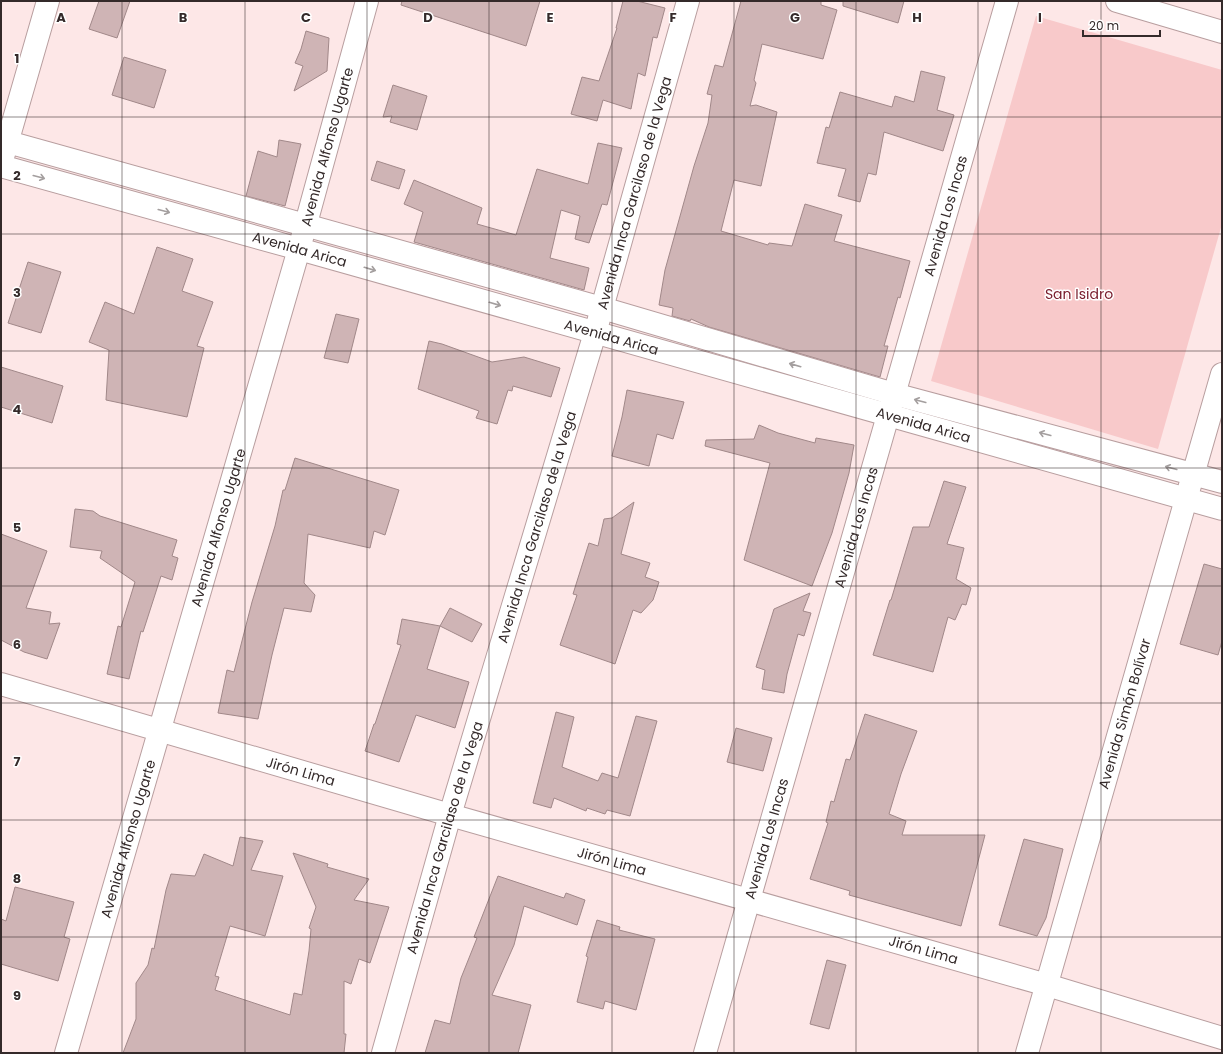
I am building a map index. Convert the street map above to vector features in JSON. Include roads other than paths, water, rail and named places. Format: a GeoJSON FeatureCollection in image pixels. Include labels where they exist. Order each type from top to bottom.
{"type":"FeatureCollection","features":[{"type":"Feature","properties":{"kind":"street"},"geometry":{"type":"LineString","coordinates":[[1,165],[4,141],[48,1]]}},
{"type":"Feature","properties":{"kind":"street","name":"Avenida Alfonso Ugarte"},"geometry":{"type":"LineString","coordinates":[[66,1053],[306,225],[367,1]]}},
{"type":"Feature","properties":{"kind":"street","name":"Avenida Inca Garcilaso de la Vega"},"geometry":{"type":"LineString","coordinates":[[383,1053],[450,814],[595,333],[688,1]]}},
{"type":"Feature","properties":{"kind":"street","name":"Avenida Los Incas"},"geometry":{"type":"LineString","coordinates":[[705,1053],[1007,1]]}},
{"type":"Feature","properties":{"kind":"street"},"geometry":{"type":"LineString","coordinates":[[1117,1],[1222,32]]}},
{"type":"Feature","properties":{"kind":"street","name":"Avenida Arica"},"geometry":{"type":"LineString","coordinates":[[4,141],[602,308],[894,394],[1222,482]]}},
{"type":"Feature","properties":{"kind":"street","name":"Avenida Arica"},"geometry":{"type":"LineString","coordinates":[[1,165],[1222,509]]}},
{"type":"Feature","properties":{"kind":"street","name":"Avenida Simón Bolívar"},"geometry":{"type":"LineString","coordinates":[[1027,1053],[1222,374]]}},
{"type":"Feature","properties":{"kind":"street","name":"Jirón Lima"},"geometry":{"type":"LineString","coordinates":[[1,684],[1046,985],[1222,1038]]}},
{"type":"Feature","properties":{"kind":"park label","name":"San Isidro"},"geometry":{"type":"Point","coordinates":[1079,294]}}]}
